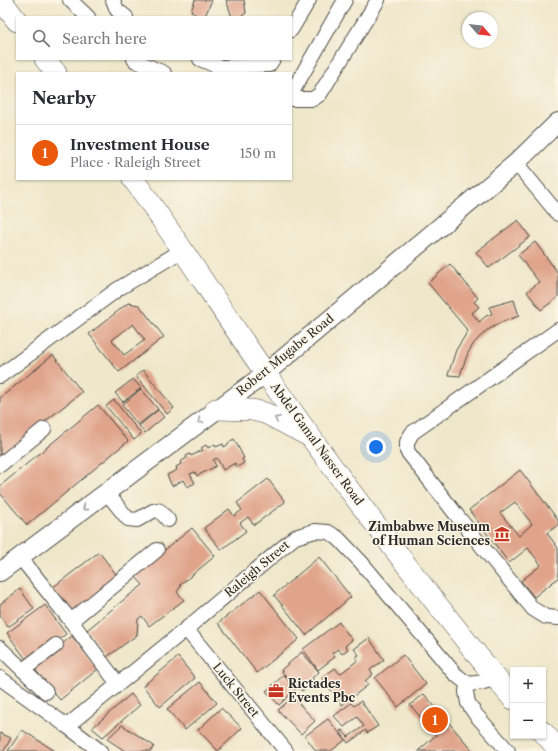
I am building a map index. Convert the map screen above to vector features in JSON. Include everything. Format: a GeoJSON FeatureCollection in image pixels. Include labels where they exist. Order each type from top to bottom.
{"type":"FeatureCollection","features":[{"type":"Feature","properties":{"kind":"highway"},"geometry":{"type":"LineString","coordinates":[[1,0],[16,20]]}},
{"type":"Feature","properties":{"kind":"highway"},"geometry":{"type":"LineString","coordinates":[[46,60],[55,72]]}},
{"type":"Feature","properties":{"kind":"highway","name":"Abdel Gamal Nasser Road"},"geometry":{"type":"LineString","coordinates":[[134,180],[311,438],[420,582],[510,695]]}},
{"type":"Feature","properties":{"kind":"highway"},"geometry":{"type":"LineString","coordinates":[[216,409],[252,410],[266,413],[311,438]]}},
{"type":"Feature","properties":{"kind":"highway"},"geometry":{"type":"LineString","coordinates":[[546,735],[558,748]]}},
{"type":"Feature","properties":{"kind":"main road","name":"Robert Mugabe Road"},"geometry":{"type":"LineString","coordinates":[[0,572],[266,373],[516,163],[558,122]]}},
{"type":"Feature","properties":{"kind":"street"},"geometry":{"type":"LineString","coordinates":[[70,0],[87,16]]}},
{"type":"Feature","properties":{"kind":"street"},"geometry":{"type":"LineString","coordinates":[[113,0],[117,10],[125,16]]}},
{"type":"Feature","properties":{"kind":"street"},"geometry":{"type":"LineString","coordinates":[[292,28],[309,0]]}},
{"type":"Feature","properties":{"kind":"street"},"geometry":{"type":"LineString","coordinates":[[292,92],[345,0]]}},
{"type":"Feature","properties":{"kind":"street"},"geometry":{"type":"LineString","coordinates":[[292,99],[313,99],[320,94],[378,0]]}},
{"type":"Feature","properties":{"kind":"street"},"geometry":{"type":"LineString","coordinates":[[136,60],[162,72]]}},
{"type":"Feature","properties":{"kind":"street"},"geometry":{"type":"LineString","coordinates":[[202,60],[219,67],[269,66]]}},
{"type":"Feature","properties":{"kind":"street"},"geometry":{"type":"LineString","coordinates":[[516,163],[558,214]]}},
{"type":"Feature","properties":{"kind":"street"},"geometry":{"type":"LineString","coordinates":[[0,376],[118,289],[183,250]]}},
{"type":"Feature","properties":{"kind":"street"},"geometry":{"type":"LineString","coordinates":[[558,330],[412,433],[407,442],[407,451],[532,609],[546,617],[558,618]]}},
{"type":"Feature","properties":{"kind":"street"},"geometry":{"type":"LineString","coordinates":[[0,465],[44,429]]}},
{"type":"Feature","properties":{"kind":"street"},"geometry":{"type":"LineString","coordinates":[[106,492],[128,519],[137,520],[157,510],[160,511],[168,520]]}},
{"type":"Feature","properties":{"kind":"street","name":"Raleigh Street"},"geometry":{"type":"LineString","coordinates":[[67,726],[186,629],[295,537],[315,531],[328,532],[338,538],[362,562],[455,674],[467,683]]}},
{"type":"Feature","properties":{"kind":"street"},"geometry":{"type":"LineString","coordinates":[[71,621],[157,550]]}},
{"type":"Feature","properties":{"kind":"street"},"geometry":{"type":"LineString","coordinates":[[20,557],[71,621],[118,684]]}},
{"type":"Feature","properties":{"kind":"street","name":"Luck Street"},"geometry":{"type":"LineString","coordinates":[[186,629],[286,751]]}},
{"type":"Feature","properties":{"kind":"street"},"geometry":{"type":"LineString","coordinates":[[23,670],[56,645]]}},
{"type":"Feature","properties":{"kind":"street"},"geometry":{"type":"LineString","coordinates":[[0,648],[46,692]]}},
{"type":"Feature","properties":{"kind":"street"},"geometry":{"type":"LineString","coordinates":[[0,678],[67,726],[94,749]]}},
{"type":"Feature","properties":{"kind":"street"},"geometry":{"type":"LineString","coordinates":[[497,679],[467,683],[466,692],[468,703],[476,715],[508,751]]}},
{"type":"Feature","properties":{"kind":"building"},"geometry":{"type":"Polygon","coordinates":[[[195,0],[212,0],[205,16],[197,16],[191,11],[195,0]]]}},
{"type":"Feature","properties":{"kind":"building"},"geometry":{"type":"Polygon","coordinates":[[[226,0],[244,0],[246,13],[242,16],[232,16],[226,0]]]}},
{"type":"Feature","properties":{"kind":"building"},"geometry":{"type":"Polygon","coordinates":[[[518,220],[530,237],[489,268],[476,252],[518,220]]]}},
{"type":"Feature","properties":{"kind":"building"},"geometry":{"type":"Polygon","coordinates":[[[535,242],[558,273],[558,297],[541,310],[527,292],[539,282],[518,255],[535,242]]]}},
{"type":"Feature","properties":{"kind":"building"},"geometry":{"type":"Polygon","coordinates":[[[450,264],[478,298],[474,302],[479,307],[472,313],[479,322],[486,316],[492,314],[489,307],[514,300],[519,316],[502,322],[486,331],[474,343],[468,353],[460,376],[448,375],[456,350],[468,331],[428,283],[450,264]]]}},
{"type":"Feature","properties":{"kind":"building"},"geometry":{"type":"Polygon","coordinates":[[[128,303],[139,305],[164,337],[119,372],[89,334],[128,303]],[[133,324],[112,340],[124,355],[145,340],[133,324]]]}},
{"type":"Feature","properties":{"kind":"building"},"geometry":{"type":"Polygon","coordinates":[[[53,355],[82,392],[0,457],[0,398],[53,355]]]}},
{"type":"Feature","properties":{"kind":"building"},"geometry":{"type":"Polygon","coordinates":[[[143,370],[174,408],[167,414],[136,376],[143,370]]]}},
{"type":"Feature","properties":{"kind":"building"},"geometry":{"type":"Polygon","coordinates":[[[133,379],[141,388],[123,402],[115,393],[133,379]]]}},
{"type":"Feature","properties":{"kind":"building"},"geometry":{"type":"Polygon","coordinates":[[[141,389],[158,409],[138,425],[122,405],[141,389]]]}},
{"type":"Feature","properties":{"kind":"building"},"geometry":{"type":"Polygon","coordinates":[[[114,400],[141,434],[134,440],[106,406],[114,400]]]}},
{"type":"Feature","properties":{"kind":"building"},"geometry":{"type":"Polygon","coordinates":[[[98,405],[128,441],[27,525],[0,493],[0,486],[98,405]]]}},
{"type":"Feature","properties":{"kind":"building"},"geometry":{"type":"Polygon","coordinates":[[[158,410],[164,417],[145,433],[139,426],[158,410]]]}},
{"type":"Feature","properties":{"kind":"building"},"geometry":{"type":"Polygon","coordinates":[[[234,439],[244,458],[242,459],[244,463],[237,467],[235,463],[223,470],[217,458],[213,460],[216,466],[197,476],[195,472],[190,474],[195,483],[187,487],[183,480],[172,486],[167,475],[177,470],[176,467],[181,464],[180,462],[187,458],[186,456],[190,454],[191,456],[203,450],[201,448],[206,445],[208,448],[215,444],[216,447],[223,444],[224,447],[234,439]]]}},
{"type":"Feature","properties":{"kind":"building","name":"Zimbabwe Museum of Human Sciences"},"geometry":{"type":"Polygon","coordinates":[[[520,470],[558,520],[558,525],[547,533],[558,548],[558,578],[534,597],[521,581],[541,565],[528,548],[509,563],[469,510],[520,470]],[[515,502],[500,513],[519,536],[532,524],[515,502]]]}},
{"type":"Feature","properties":{"kind":"building"},"geometry":{"type":"Polygon","coordinates":[[[268,479],[285,502],[254,525],[248,517],[240,523],[246,531],[221,550],[204,528],[229,509],[234,516],[242,510],[237,503],[268,479]]]}},
{"type":"Feature","properties":{"kind":"building"},"geometry":{"type":"Polygon","coordinates":[[[192,528],[215,556],[180,585],[181,586],[177,592],[184,600],[149,626],[142,616],[138,619],[137,635],[107,657],[87,630],[143,585],[134,575],[192,528]]]}},
{"type":"Feature","properties":{"kind":"building"},"geometry":{"type":"Polygon","coordinates":[[[99,552],[119,578],[72,615],[52,588],[99,552]]]}},
{"type":"Feature","properties":{"kind":"building"},"geometry":{"type":"Polygon","coordinates":[[[319,557],[351,597],[306,635],[274,595],[319,557]]]}},
{"type":"Feature","properties":{"kind":"building"},"geometry":{"type":"Polygon","coordinates":[[[20,589],[34,609],[8,627],[0,616],[0,604],[20,589]]]}},
{"type":"Feature","properties":{"kind":"building"},"geometry":{"type":"Polygon","coordinates":[[[260,590],[299,639],[257,673],[218,623],[260,590]]]}},
{"type":"Feature","properties":{"kind":"building"},"geometry":{"type":"Polygon","coordinates":[[[45,605],[66,634],[28,662],[7,633],[45,605]]]}},
{"type":"Feature","properties":{"kind":"building"},"geometry":{"type":"Polygon","coordinates":[[[339,622],[352,640],[345,646],[348,649],[342,654],[338,649],[332,653],[335,657],[318,670],[303,649],[339,622]]]}},
{"type":"Feature","properties":{"kind":"building"},"geometry":{"type":"Polygon","coordinates":[[[72,636],[98,669],[60,700],[33,667],[72,636]]]}},
{"type":"Feature","properties":{"kind":"building"},"geometry":{"type":"Polygon","coordinates":[[[369,638],[384,660],[370,670],[373,674],[365,681],[368,685],[342,705],[322,678],[335,668],[340,674],[358,660],[356,657],[359,655],[354,649],[369,638]]]}},
{"type":"Feature","properties":{"kind":"building"},"geometry":{"type":"Polygon","coordinates":[[[302,652],[319,672],[312,678],[314,681],[302,691],[299,688],[296,689],[279,705],[266,691],[284,675],[292,684],[281,670],[302,652]]]}},
{"type":"Feature","properties":{"kind":"building"},"geometry":{"type":"Polygon","coordinates":[[[403,655],[426,684],[398,707],[375,678],[403,655]]]}},
{"type":"Feature","properties":{"kind":"building"},"geometry":{"type":"Polygon","coordinates":[[[178,657],[195,678],[160,707],[143,686],[178,657]]]}},
{"type":"Feature","properties":{"kind":"building"},"geometry":{"type":"Polygon","coordinates":[[[200,682],[217,703],[185,730],[167,709],[200,682]]]}},
{"type":"Feature","properties":{"kind":"building"},"geometry":{"type":"Polygon","coordinates":[[[131,694],[140,705],[103,737],[92,728],[131,694]]]}},
{"type":"Feature","properties":{"kind":"building"},"geometry":{"type":"Polygon","coordinates":[[[424,694],[473,751],[418,751],[436,735],[410,705],[424,694]]]}},
{"type":"Feature","properties":{"kind":"building"},"geometry":{"type":"Polygon","coordinates":[[[293,697],[315,721],[301,734],[278,710],[293,697]]]}},
{"type":"Feature","properties":{"kind":"building"},"geometry":{"type":"Polygon","coordinates":[[[361,701],[378,726],[367,733],[366,730],[348,743],[340,731],[342,730],[348,737],[364,726],[357,717],[344,727],[334,716],[351,703],[354,706],[361,701]]]}},
{"type":"Feature","properties":{"kind":"building"},"geometry":{"type":"Polygon","coordinates":[[[221,708],[242,728],[218,751],[198,730],[221,708]]]}},
{"type":"Feature","properties":{"kind":"building"},"geometry":{"type":"Polygon","coordinates":[[[328,719],[345,740],[331,751],[316,751],[305,736],[328,719]]]}},
{"type":"Feature","properties":{"kind":"building"},"geometry":{"type":"Polygon","coordinates":[[[122,725],[154,746],[151,751],[125,751],[107,739],[122,725]]]}},
{"type":"Feature","properties":{"kind":"building"},"geometry":{"type":"Polygon","coordinates":[[[22,730],[55,751],[8,751],[22,730]]]}},
{"type":"Feature","properties":{"kind":"building"},"geometry":{"type":"Polygon","coordinates":[[[0,733],[11,738],[4,751],[0,751],[0,733]]]}},
{"type":"Feature","properties":{"kind":"place","name":"Zimbabwe Museum of Human Sciences"},"geometry":{"type":"Point","coordinates":[502,534]}},
{"type":"Feature","properties":{"kind":"place","name":"Rictades Events Pbc"},"geometry":{"type":"Point","coordinates":[276,691]}},
{"type":"Feature","properties":{"kind":"place","name":"Investment House"},"geometry":{"type":"Point","coordinates":[435,720]}}]}
